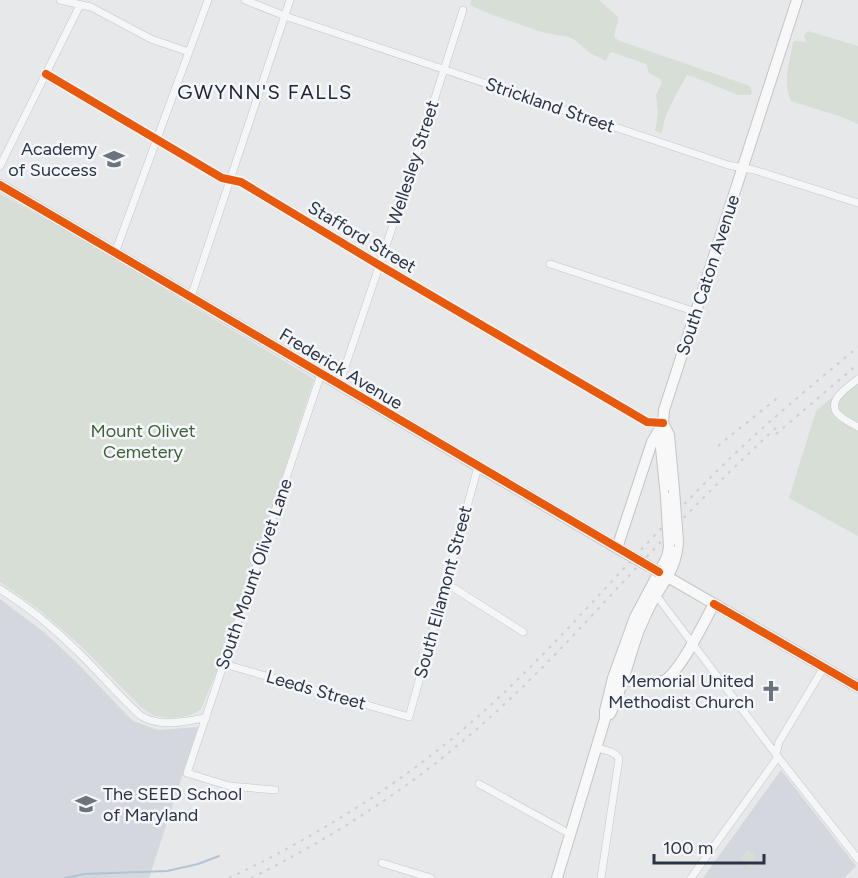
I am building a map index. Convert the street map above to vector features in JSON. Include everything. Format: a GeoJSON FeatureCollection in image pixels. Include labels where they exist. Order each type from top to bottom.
{"type":"FeatureCollection","features":[{"type":"Feature","properties":{"kind":"main road","name":"South Caton Avenue"},"geometry":{"type":"LineString","coordinates":[[621,550],[652,442],[663,423],[664,410],[797,0]]}},
{"type":"Feature","properties":{"kind":"main road","name":"Frederick Avenue"},"geometry":{"type":"LineString","coordinates":[[0,185],[478,467],[858,687]]}},
{"type":"Feature","properties":{"kind":"main road"},"geometry":{"type":"LineString","coordinates":[[618,679],[664,575],[675,562],[677,554],[673,544],[669,435],[663,423]]}},
{"type":"Feature","properties":{"kind":"main road"},"geometry":{"type":"LineString","coordinates":[[557,878],[605,719],[611,713],[635,617],[652,582],[664,575]]}},
{"type":"Feature","properties":{"kind":"main road"},"geometry":{"type":"LineString","coordinates":[[618,679],[647,683],[666,680],[679,667],[714,604]]}},
{"type":"Feature","properties":{"kind":"street"},"geometry":{"type":"LineString","coordinates":[[60,0],[91,7],[151,39],[189,52]]}},
{"type":"Feature","properties":{"kind":"street"},"geometry":{"type":"LineString","coordinates":[[116,253],[208,0]]}},
{"type":"Feature","properties":{"kind":"street","name":"Strickland Street"},"geometry":{"type":"LineString","coordinates":[[245,0],[285,16],[728,165],[858,203]]}},
{"type":"Feature","properties":{"kind":"street"},"geometry":{"type":"LineString","coordinates":[[191,297],[290,0]]}},
{"type":"Feature","properties":{"kind":"street"},"geometry":{"type":"LineString","coordinates":[[0,166],[80,5]]}},
{"type":"Feature","properties":{"kind":"street","name":"Wellesley Street"},"geometry":{"type":"LineString","coordinates":[[339,385],[464,10]]}},
{"type":"Feature","properties":{"kind":"street","name":"Stafford Street"},"geometry":{"type":"LineString","coordinates":[[46,74],[222,178],[241,182],[647,422],[663,423]]}},
{"type":"Feature","properties":{"kind":"street"},"geometry":{"type":"LineString","coordinates":[[550,264],[696,312]]}},
{"type":"Feature","properties":{"kind":"street","name":"South Mount Olivet Lane"},"geometry":{"type":"LineString","coordinates":[[275,790],[229,786],[187,773],[321,374]]}},
{"type":"Feature","properties":{"kind":"street"},"geometry":{"type":"LineString","coordinates":[[858,379],[840,394],[834,408],[840,416],[858,427]]}},
{"type":"Feature","properties":{"kind":"street","name":"South Ellamont Street"},"geometry":{"type":"LineString","coordinates":[[409,717],[478,467]]}},
{"type":"Feature","properties":{"kind":"street"},"geometry":{"type":"LineString","coordinates":[[446,583],[523,632]]}},
{"type":"Feature","properties":{"kind":"street"},"geometry":{"type":"LineString","coordinates":[[0,589],[55,630],[148,721],[164,724],[206,718]]}},
{"type":"Feature","properties":{"kind":"street"},"geometry":{"type":"LineString","coordinates":[[656,595],[858,859]]}},
{"type":"Feature","properties":{"kind":"street","name":"Leeds Street"},"geometry":{"type":"LineString","coordinates":[[224,664],[409,717]]}},
{"type":"Feature","properties":{"kind":"street"},"geometry":{"type":"LineString","coordinates":[[692,878],[777,755],[779,742],[824,667]]}},
{"type":"Feature","properties":{"kind":"street"},"geometry":{"type":"LineString","coordinates":[[596,748],[613,753],[619,759],[601,878]]}},
{"type":"Feature","properties":{"kind":"street"},"geometry":{"type":"LineString","coordinates":[[479,784],[570,834]]}},
{"type":"Feature","properties":{"kind":"street"},"geometry":{"type":"LineString","coordinates":[[382,863],[431,878]]}},
{"type":"Feature","properties":{"kind":"shaded area","name":"The SEED School of Maryland"},"geometry":{"type":"Polygon","coordinates":[[[0,599],[45,633],[133,721],[158,730],[198,727],[149,878],[0,878],[0,599]]]}},
{"type":"Feature","properties":{"kind":"shaded area"},"geometry":{"type":"Polygon","coordinates":[[[781,770],[856,866],[844,878],[703,878],[781,770]]]}},
{"type":"Feature","properties":{"kind":"green space"},"geometry":{"type":"Polygon","coordinates":[[[471,0],[599,0],[618,17],[615,38],[750,86],[752,93],[738,95],[687,75],[669,108],[661,133],[655,131],[658,113],[656,95],[662,82],[649,73],[646,64],[612,52],[606,61],[590,53],[569,37],[545,33],[490,14],[470,5],[471,0]]]}},
{"type":"Feature","properties":{"kind":"green space"},"geometry":{"type":"Polygon","coordinates":[[[808,31],[858,46],[858,124],[791,101],[787,79],[793,42],[806,42],[804,35],[808,31]]]}},
{"type":"Feature","properties":{"kind":"green space","name":"Mount Olivet Cemetery"},"geometry":{"type":"Polygon","coordinates":[[[0,194],[53,223],[314,379],[227,647],[201,709],[197,712],[178,717],[153,715],[141,707],[81,646],[37,608],[0,582],[0,194]]]}},
{"type":"Feature","properties":{"kind":"green space"},"geometry":{"type":"Polygon","coordinates":[[[858,375],[858,536],[789,498],[816,411],[858,375]]]}},
{"type":"Feature","properties":{"kind":"green space"},"geometry":{"type":"Polygon","coordinates":[[[748,850],[754,854],[755,863],[749,868],[741,858],[748,850]]]}},
{"type":"Feature","properties":{"kind":"waterway"},"geometry":{"type":"LineString","coordinates":[[65,878],[84,874],[167,871],[198,864],[219,856]]}},
{"type":"Feature","properties":{"kind":"railway"},"geometry":{"type":"LineString","coordinates":[[229,878],[329,825],[393,783],[453,738],[540,657],[724,464],[858,347]]}},
{"type":"Feature","properties":{"kind":"railway"},"geometry":{"type":"LineString","coordinates":[[776,434],[858,364]]}},
{"type":"Feature","properties":{"kind":"railway"},"geometry":{"type":"LineString","coordinates":[[718,446],[781,395]]}},
{"type":"Feature","properties":{"kind":"railway"},"geometry":{"type":"LineString","coordinates":[[251,878],[314,845],[404,787],[487,720],[573,636],[685,516],[780,424]]}},
{"type":"Feature","properties":{"kind":"cycle path"},"geometry":{"type":"LineString","coordinates":[[46,74],[222,178],[241,182],[647,422],[663,423]]}},
{"type":"Feature","properties":{"kind":"cycle path"},"geometry":{"type":"LineString","coordinates":[[0,185],[659,572]]}},
{"type":"Feature","properties":{"kind":"cycle path"},"geometry":{"type":"LineString","coordinates":[[714,604],[858,687]]}},
{"type":"Feature","properties":{"kind":"place","name":"Academy of Success"},"geometry":{"type":"Point","coordinates":[114,159]}},
{"type":"Feature","properties":{"kind":"place","name":"Memorial United Methodist Church"},"geometry":{"type":"Point","coordinates":[771,691]}},
{"type":"Feature","properties":{"kind":"place","name":"The SEED School of Maryland"},"geometry":{"type":"Point","coordinates":[86,804]}},
{"type":"Feature","properties":{"kind":"district","name":"GWYNN'S FALLS"},"geometry":{"type":"Point","coordinates":[265,92]}}]}
